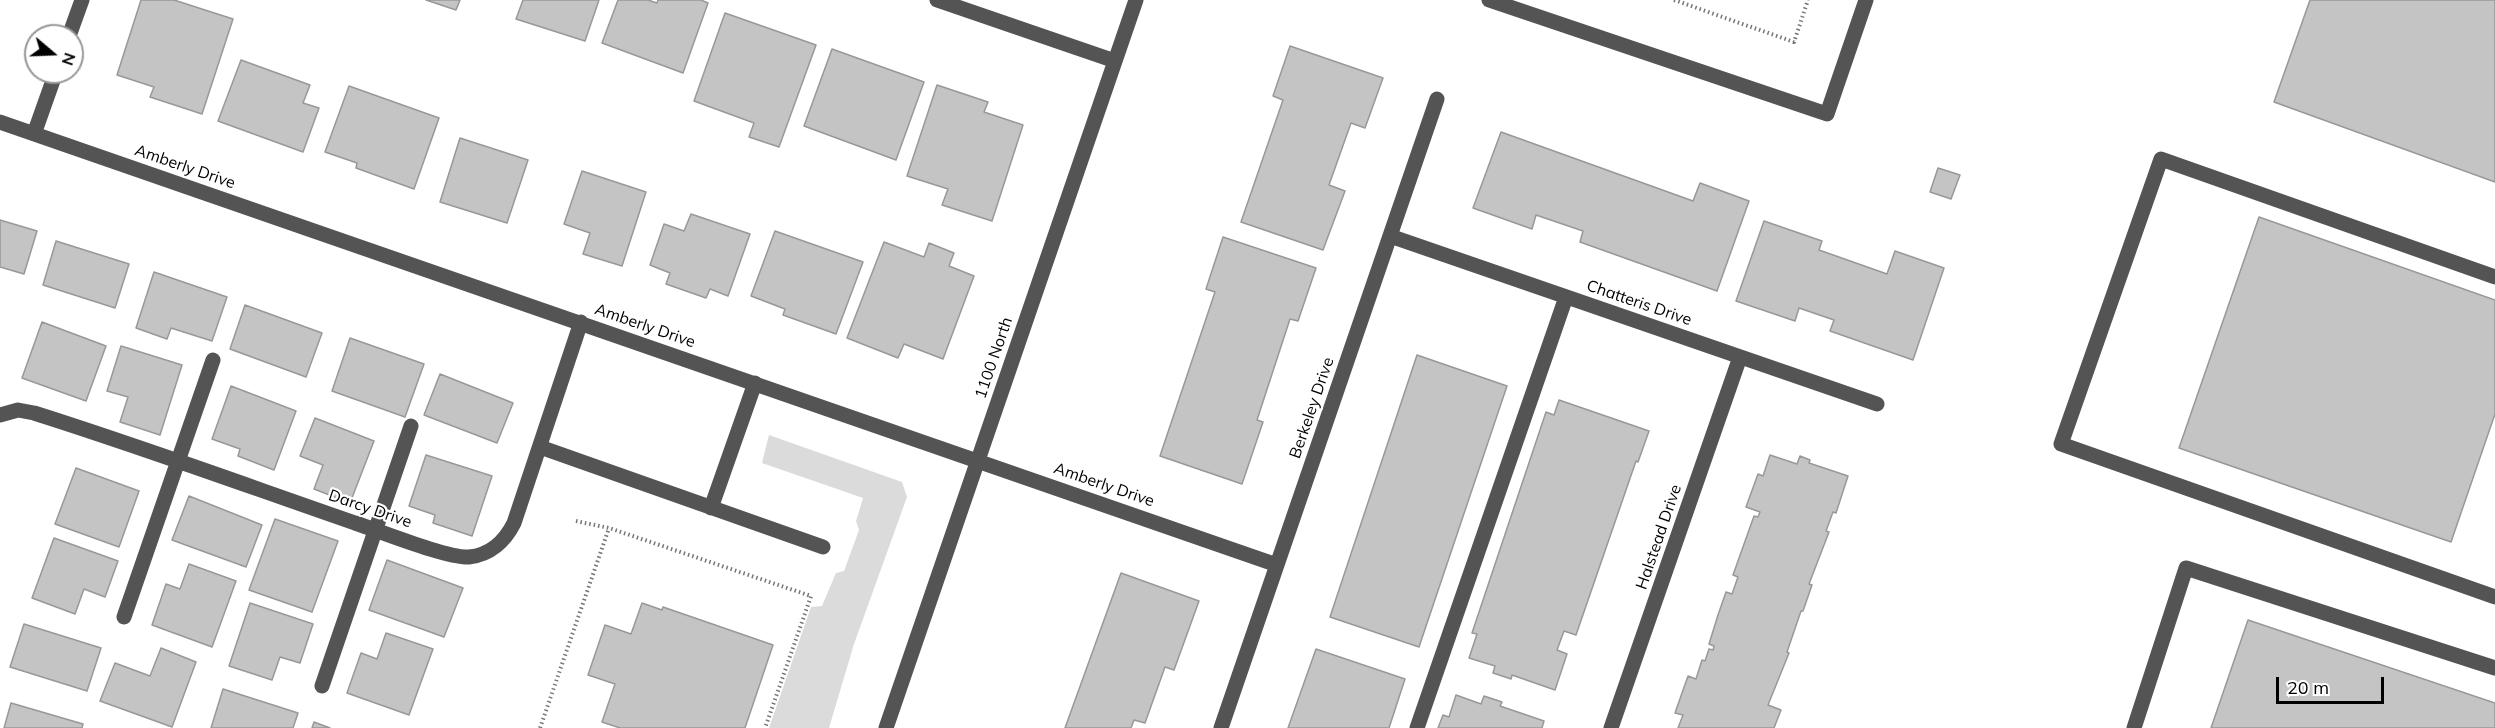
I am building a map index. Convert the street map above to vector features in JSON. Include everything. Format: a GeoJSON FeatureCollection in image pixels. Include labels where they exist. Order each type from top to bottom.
{"type":"FeatureCollection","features":[{"type":"Feature","properties":{"kind":"street"},"geometry":{"type":"LineString","coordinates":[[73,24],[82,0]]}},
{"type":"Feature","properties":{"kind":"street"},"geometry":{"type":"LineString","coordinates":[[937,0],[1115,61]]}},
{"type":"Feature","properties":{"kind":"street","name":"1100 North"},"geometry":{"type":"LineString","coordinates":[[886,728],[1136,0]]}},
{"type":"Feature","properties":{"kind":"street"},"geometry":{"type":"LineString","coordinates":[[1489,0],[1827,114],[1866,0]]}},
{"type":"Feature","properties":{"kind":"street"},"geometry":{"type":"LineString","coordinates":[[34,134],[52,84]]}},
{"type":"Feature","properties":{"kind":"street","name":"Berkeley Drive"},"geometry":{"type":"LineString","coordinates":[[1221,728],[1437,99]]}},
{"type":"Feature","properties":{"kind":"street","name":"Amberly Drive"},"geometry":{"type":"LineString","coordinates":[[0,122],[1277,565]]}},
{"type":"Feature","properties":{"kind":"street"},"geometry":{"type":"LineString","coordinates":[[2495,277],[2161,159],[2061,444],[2495,597]]}},
{"type":"Feature","properties":{"kind":"street","name":"Chatteris Drive"},"geometry":{"type":"LineString","coordinates":[[1390,236],[1877,404]]}},
{"type":"Feature","properties":{"kind":"street"},"geometry":{"type":"LineString","coordinates":[[1417,728],[1566,297]]}},
{"type":"Feature","properties":{"kind":"street","name":"Darcy Drive"},"geometry":{"type":"LineString","coordinates":[[1,414],[18,410],[34,413],[375,530],[453,555],[468,557],[496,547],[507,537],[514,523],[581,322]]}},
{"type":"Feature","properties":{"kind":"street","name":"Halstead Drive"},"geometry":{"type":"LineString","coordinates":[[1611,728],[1740,357]]}},
{"type":"Feature","properties":{"kind":"street"},"geometry":{"type":"LineString","coordinates":[[124,617],[213,360]]}},
{"type":"Feature","properties":{"kind":"street"},"geometry":{"type":"LineString","coordinates":[[711,508],[754,383]]}},
{"type":"Feature","properties":{"kind":"street"},"geometry":{"type":"LineString","coordinates":[[322,686],[411,426]]}},
{"type":"Feature","properties":{"kind":"street"},"geometry":{"type":"LineString","coordinates":[[540,447],[823,547]]}},
{"type":"Feature","properties":{"kind":"street"},"geometry":{"type":"LineString","coordinates":[[2134,728],[2186,568],[2495,668]]}},
{"type":"Feature","properties":{"kind":"path"},"geometry":{"type":"LineString","coordinates":[[1674,0],[1794,42],[1808,0]]}},
{"type":"Feature","properties":{"kind":"path"},"geometry":{"type":"LineString","coordinates":[[576,521],[609,528],[811,596],[765,728]]}},
{"type":"Feature","properties":{"kind":"path"},"geometry":{"type":"LineString","coordinates":[[540,728],[609,528]]}},
{"type":"Feature","properties":{"kind":"shaded area"},"geometry":{"type":"Polygon","coordinates":[[[769,435],[902,482],[907,497],[854,644],[829,728],[769,728],[811,607],[822,606],[836,573],[844,571],[859,530],[856,521],[863,498],[762,463],[769,435]]]}},
{"type":"Feature","properties":{"kind":"building"},"geometry":{"type":"Polygon","coordinates":[[[141,0],[174,0],[233,19],[202,114],[150,97],[154,87],[117,75],[141,0]]]}},
{"type":"Feature","properties":{"kind":"building"},"geometry":{"type":"Polygon","coordinates":[[[426,0],[460,0],[456,10],[426,0]]]}},
{"type":"Feature","properties":{"kind":"building"},"geometry":{"type":"Polygon","coordinates":[[[523,0],[599,0],[585,41],[516,19],[523,0]]]}},
{"type":"Feature","properties":{"kind":"building"},"geometry":{"type":"Polygon","coordinates":[[[618,0],[648,0],[657,3],[658,0],[701,0],[708,3],[683,73],[602,43],[618,0]]]}},
{"type":"Feature","properties":{"kind":"building"},"geometry":{"type":"Polygon","coordinates":[[[2310,0],[2495,0],[2495,182],[2274,102],[2310,0]]]}},
{"type":"Feature","properties":{"kind":"building"},"geometry":{"type":"Polygon","coordinates":[[[725,13],[816,45],[779,147],[749,137],[754,123],[694,101],[725,13]]]}},
{"type":"Feature","properties":{"kind":"building"},"geometry":{"type":"Polygon","coordinates":[[[1290,46],[1383,78],[1365,128],[1351,123],[1329,185],[1345,191],[1323,250],[1241,222],[1283,100],[1273,96],[1290,46]]]}},
{"type":"Feature","properties":{"kind":"building"},"geometry":{"type":"Polygon","coordinates":[[[832,49],[924,82],[896,160],[804,126],[832,49]]]}},
{"type":"Feature","properties":{"kind":"building"},"geometry":{"type":"Polygon","coordinates":[[[241,60],[310,85],[303,103],[319,108],[303,152],[218,121],[241,60]]]}},
{"type":"Feature","properties":{"kind":"building"},"geometry":{"type":"Polygon","coordinates":[[[937,85],[988,102],[984,112],[1023,125],[992,221],[942,205],[948,189],[907,176],[937,85]]]}},
{"type":"Feature","properties":{"kind":"building"},"geometry":{"type":"Polygon","coordinates":[[[349,86],[439,118],[414,189],[356,168],[357,163],[325,152],[349,86]]]}},
{"type":"Feature","properties":{"kind":"building"},"geometry":{"type":"Polygon","coordinates":[[[1501,132],[1693,201],[1700,183],[1749,201],[1717,291],[1580,242],[1583,231],[1536,215],[1532,229],[1473,208],[1501,132]]]}},
{"type":"Feature","properties":{"kind":"building"},"geometry":{"type":"Polygon","coordinates":[[[460,138],[528,160],[507,223],[440,202],[460,138]]]}},
{"type":"Feature","properties":{"kind":"building"},"geometry":{"type":"Polygon","coordinates":[[[1938,168],[1960,175],[1951,199],[1930,192],[1938,168]]]}},
{"type":"Feature","properties":{"kind":"building"},"geometry":{"type":"Polygon","coordinates":[[[582,171],[646,192],[622,266],[583,254],[590,233],[564,224],[582,171]]]}},
{"type":"Feature","properties":{"kind":"building"},"geometry":{"type":"Polygon","coordinates":[[[691,214],[750,234],[728,296],[710,289],[706,298],[666,284],[670,273],[650,265],[664,224],[684,231],[691,214]]]}},
{"type":"Feature","properties":{"kind":"building"},"geometry":{"type":"Polygon","coordinates":[[[2259,217],[2495,300],[2495,414],[2451,542],[2179,448],[2259,217]]]}},
{"type":"Feature","properties":{"kind":"building"},"geometry":{"type":"Polygon","coordinates":[[[0,220],[37,231],[24,274],[0,267],[0,220]]]}},
{"type":"Feature","properties":{"kind":"building"},"geometry":{"type":"Polygon","coordinates":[[[1764,221],[1822,241],[1819,250],[1887,274],[1895,251],[1944,268],[1913,360],[1830,331],[1834,320],[1799,308],[1795,321],[1736,301],[1764,221]]]}},
{"type":"Feature","properties":{"kind":"building"},"geometry":{"type":"Polygon","coordinates":[[[775,231],[863,262],[836,334],[783,315],[785,309],[751,296],[775,231]]]}},
{"type":"Feature","properties":{"kind":"building"},"geometry":{"type":"Polygon","coordinates":[[[1223,237],[1316,268],[1298,321],[1290,319],[1257,420],[1263,422],[1242,484],[1160,456],[1215,292],[1206,289],[1223,237]]]}},
{"type":"Feature","properties":{"kind":"building"},"geometry":{"type":"Polygon","coordinates":[[[56,241],[129,264],[115,308],[43,285],[56,241]]]}},
{"type":"Feature","properties":{"kind":"building"},"geometry":{"type":"Polygon","coordinates":[[[884,242],[924,257],[929,243],[954,253],[949,266],[974,276],[943,359],[904,344],[898,358],[847,338],[884,242]]]}},
{"type":"Feature","properties":{"kind":"building"},"geometry":{"type":"Polygon","coordinates":[[[154,272],[227,297],[212,341],[171,328],[167,339],[136,328],[154,272]]]}},
{"type":"Feature","properties":{"kind":"building"},"geometry":{"type":"Polygon","coordinates":[[[245,305],[322,333],[306,377],[230,349],[245,305]]]}},
{"type":"Feature","properties":{"kind":"building"},"geometry":{"type":"Polygon","coordinates":[[[42,322],[106,346],[86,401],[22,378],[42,322]]]}},
{"type":"Feature","properties":{"kind":"building"},"geometry":{"type":"Polygon","coordinates":[[[350,338],[424,364],[405,417],[332,391],[350,338]]]}},
{"type":"Feature","properties":{"kind":"building"},"geometry":{"type":"Polygon","coordinates":[[[121,346],[182,365],[160,435],[120,422],[128,397],[107,391],[121,346]]]}},
{"type":"Feature","properties":{"kind":"building"},"geometry":{"type":"Polygon","coordinates":[[[1417,355],[1507,386],[1419,647],[1330,617],[1417,355]]]}},
{"type":"Feature","properties":{"kind":"building"},"geometry":{"type":"Polygon","coordinates":[[[440,374],[513,403],[497,443],[424,415],[440,374]]]}},
{"type":"Feature","properties":{"kind":"building"},"geometry":{"type":"Polygon","coordinates":[[[231,386],[296,411],[274,470],[238,456],[240,449],[212,439],[231,386]]]}},
{"type":"Feature","properties":{"kind":"building"},"geometry":{"type":"Polygon","coordinates":[[[1559,400],[1649,431],[1638,462],[1636,461],[1576,635],[1564,631],[1557,650],[1567,654],[1555,690],[1512,675],[1511,679],[1493,673],[1495,666],[1469,658],[1477,634],[1472,633],[1546,412],[1554,415],[1559,400]]]}},
{"type":"Feature","properties":{"kind":"building"},"geometry":{"type":"Polygon","coordinates":[[[315,418],[374,441],[350,503],[314,489],[323,465],[300,456],[315,418]]]}},
{"type":"Feature","properties":{"kind":"building"},"geometry":{"type":"Polygon","coordinates":[[[426,455],[492,476],[472,536],[433,523],[435,515],[409,506],[426,455]]]}},
{"type":"Feature","properties":{"kind":"building"},"geometry":{"type":"Polygon","coordinates":[[[1770,455],[1797,464],[1800,456],[1810,460],[1809,463],[1848,476],[1836,513],[1833,512],[1826,531],[1829,532],[1809,584],[1812,585],[1787,652],[1789,653],[1768,705],[1781,710],[1774,728],[1678,728],[1683,715],[1675,713],[1688,676],[1696,679],[1702,660],[1705,661],[1709,649],[1713,650],[1714,646],[1709,644],[1718,615],[1726,592],[1732,594],[1738,577],[1733,575],[1754,516],[1758,517],[1760,512],[1746,507],[1758,474],[1763,476],[1770,455]]]}},
{"type":"Feature","properties":{"kind":"building"},"geometry":{"type":"Polygon","coordinates":[[[76,468],[139,491],[119,547],[55,524],[76,468]]]}},
{"type":"Feature","properties":{"kind":"building"},"geometry":{"type":"Polygon","coordinates":[[[189,496],[262,525],[246,567],[172,540],[189,496]]]}},
{"type":"Feature","properties":{"kind":"building"},"geometry":{"type":"Polygon","coordinates":[[[275,519],[338,541],[312,612],[249,590],[275,519]]]}},
{"type":"Feature","properties":{"kind":"building"},"geometry":{"type":"Polygon","coordinates":[[[54,538],[118,561],[105,597],[84,589],[75,614],[32,598],[54,538]]]}},
{"type":"Feature","properties":{"kind":"building"},"geometry":{"type":"Polygon","coordinates":[[[387,560],[463,588],[444,637],[369,610],[387,560]]]}},
{"type":"Feature","properties":{"kind":"building"},"geometry":{"type":"Polygon","coordinates":[[[189,564],[236,581],[212,647],[152,625],[166,584],[180,589],[189,564]]]}},
{"type":"Feature","properties":{"kind":"building"},"geometry":{"type":"Polygon","coordinates":[[[1121,573],[1199,601],[1174,670],[1165,667],[1145,723],[1134,720],[1131,728],[1065,728],[1121,573]]]}},
{"type":"Feature","properties":{"kind":"building"},"geometry":{"type":"Polygon","coordinates":[[[250,603],[313,624],[300,663],[280,657],[272,680],[229,666],[250,603]]]}},
{"type":"Feature","properties":{"kind":"building"},"geometry":{"type":"Polygon","coordinates":[[[642,603],[662,610],[663,607],[773,645],[745,728],[620,728],[602,722],[615,684],[588,675],[605,625],[631,634],[642,603]]]}},
{"type":"Feature","properties":{"kind":"building"},"geometry":{"type":"Polygon","coordinates":[[[2248,620],[2495,703],[2495,728],[2211,728],[2248,620]]]}},
{"type":"Feature","properties":{"kind":"building"},"geometry":{"type":"Polygon","coordinates":[[[24,624],[101,648],[87,691],[10,667],[24,624]]]}},
{"type":"Feature","properties":{"kind":"building"},"geometry":{"type":"Polygon","coordinates":[[[386,633],[433,649],[409,715],[347,693],[361,653],[377,659],[386,633]]]}},
{"type":"Feature","properties":{"kind":"building"},"geometry":{"type":"Polygon","coordinates":[[[161,648],[196,662],[172,727],[100,701],[115,663],[150,676],[161,648]]]}},
{"type":"Feature","properties":{"kind":"building"},"geometry":{"type":"Polygon","coordinates":[[[1316,649],[1405,679],[1389,728],[1288,728],[1316,649]]]}},
{"type":"Feature","properties":{"kind":"building"},"geometry":{"type":"Polygon","coordinates":[[[223,689],[298,713],[293,728],[211,728],[223,689]]]}},
{"type":"Feature","properties":{"kind":"building"},"geometry":{"type":"Polygon","coordinates":[[[1456,695],[1481,704],[1484,696],[1502,702],[1500,706],[1544,721],[1542,728],[1438,728],[1443,715],[1449,717],[1456,695]]]}},
{"type":"Feature","properties":{"kind":"building"},"geometry":{"type":"Polygon","coordinates":[[[11,703],[83,724],[82,728],[4,728],[11,703]]]}},
{"type":"Feature","properties":{"kind":"building"},"geometry":{"type":"Polygon","coordinates":[[[314,722],[330,728],[312,728],[314,722]]]}}]}
